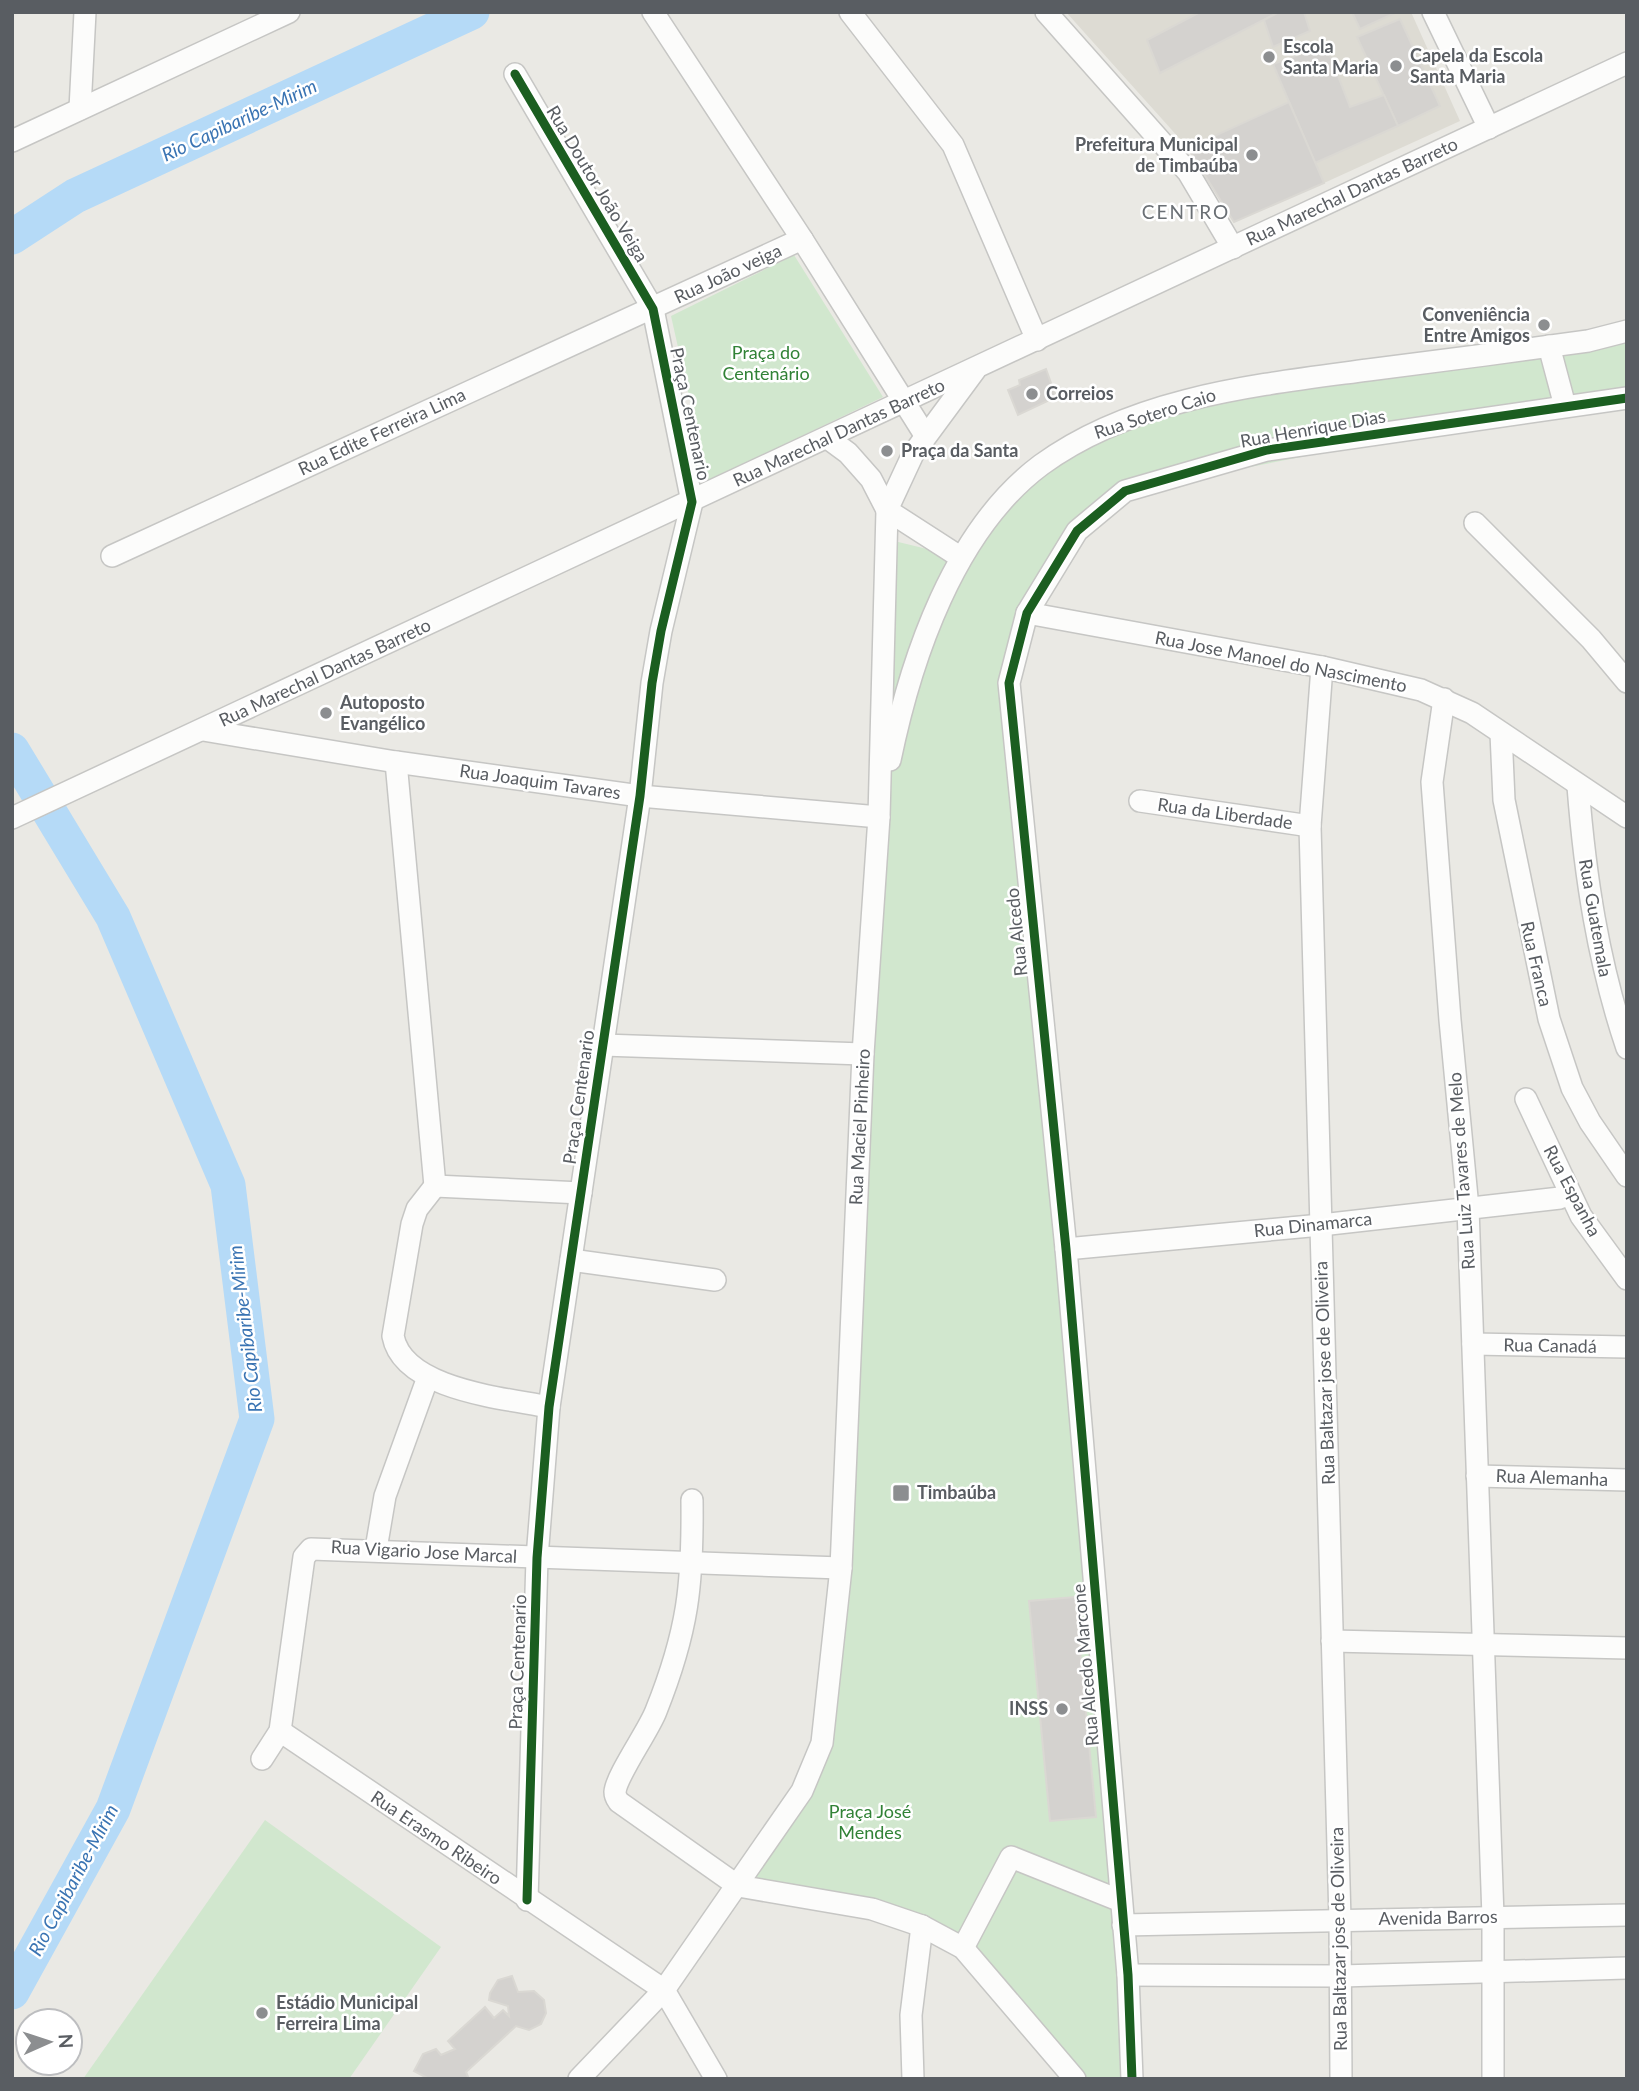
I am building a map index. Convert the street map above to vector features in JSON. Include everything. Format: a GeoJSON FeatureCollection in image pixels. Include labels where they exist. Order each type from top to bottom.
{"type":"FeatureCollection","features":[{"type":"Feature","properties":{"kind":"street"},"geometry":{"type":"LineString","coordinates":[[80,109],[85,12]]}},
{"type":"Feature","properties":{"kind":"street"},"geometry":{"type":"LineString","coordinates":[[12,141],[289,12]]}},
{"type":"Feature","properties":{"kind":"street"},"geometry":{"type":"LineString","coordinates":[[653,12],[802,239],[925,435]]}},
{"type":"Feature","properties":{"kind":"street"},"geometry":{"type":"LineString","coordinates":[[850,12],[943,128],[963,167],[1037,340]]}},
{"type":"Feature","properties":{"kind":"street"},"geometry":{"type":"LineString","coordinates":[[1046,12],[1188,172],[1233,248]]}},
{"type":"Feature","properties":{"kind":"street"},"geometry":{"type":"LineString","coordinates":[[1433,12],[1489,128]]}},
{"type":"Feature","properties":{"kind":"street","name":"Rua Marechal Dantas Barreto"},"geometry":{"type":"LineString","coordinates":[[12,818],[829,439],[1627,63]]}},
{"type":"Feature","properties":{"kind":"street","name":"Rua Doutor João Veiga"},"geometry":{"type":"LineString","coordinates":[[515,74],[653,309]]}},
{"type":"Feature","properties":{"kind":"street","name":"Rua João veiga"},"geometry":{"type":"LineString","coordinates":[[653,309],[802,239]]}},
{"type":"Feature","properties":{"kind":"street","name":"Praça Centenario"},"geometry":{"type":"LineString","coordinates":[[527,1900],[537,1558],[549,1407],[640,796],[661,631],[692,502],[653,309]]}},
{"type":"Feature","properties":{"kind":"street","name":"Rua Edite Ferreira Lima"},"geometry":{"type":"LineString","coordinates":[[112,556],[653,309]]}},
{"type":"Feature","properties":{"kind":"street","name":"Rua Sotero Caio"},"geometry":{"type":"LineString","coordinates":[[879,817],[896,731],[918,652],[960,557],[1012,492],[1040,466],[1088,435],[1166,407],[1245,387],[1588,341],[1627,331]]}},
{"type":"Feature","properties":{"kind":"street"},"geometry":{"type":"LineString","coordinates":[[1549,346],[1565,406]]}},
{"type":"Feature","properties":{"kind":"street","name":"Rua Maciel Pinheiro"},"geometry":{"type":"LineString","coordinates":[[579,2079],[664,1990],[802,1791],[822,1743],[841,1568],[863,1054],[879,817],[887,510],[925,435],[975,370]]}},
{"type":"Feature","properties":{"kind":"street","name":"Rua Henrique Dias"},"geometry":{"type":"LineString","coordinates":[[1027,613],[1077,531],[1125,491],[1267,450],[1627,398]]}},
{"type":"Feature","properties":{"kind":"street"},"geometry":{"type":"LineString","coordinates":[[829,439],[848,453],[871,479],[887,510],[960,557]]}},
{"type":"Feature","properties":{"kind":"street"},"geometry":{"type":"LineString","coordinates":[[1475,523],[1591,639],[1627,682]]}},
{"type":"Feature","properties":{"kind":"street","name":"Rua Jose Manoel do Nascimento"},"geometry":{"type":"LineString","coordinates":[[1027,613],[1322,667],[1421,690],[1444,699],[1502,733],[1627,817]]}},
{"type":"Feature","properties":{"kind":"street","name":"Rua Alcedo"},"geometry":{"type":"LineString","coordinates":[[1027,613],[1009,684],[1066,1250]]}},
{"type":"Feature","properties":{"kind":"street","name":"Rua Baltazar jose de Oliveira"},"geometry":{"type":"LineString","coordinates":[[1322,667],[1310,826],[1340,1920],[1341,2079]]}},
{"type":"Feature","properties":{"kind":"street","name":"Rua Luiz Tavares de Melo"},"geometry":{"type":"LineString","coordinates":[[1444,699],[1432,782],[1450,1020],[1468,1208],[1493,1917],[1493,2079]]}},
{"type":"Feature","properties":{"kind":"street","name":"Rua Joaquim Tavares"},"geometry":{"type":"LineString","coordinates":[[203,730],[396,762],[640,796],[879,817]]}},
{"type":"Feature","properties":{"kind":"street","name":"Rua Franca"},"geometry":{"type":"LineString","coordinates":[[1502,733],[1504,800],[1524,910],[1549,1019],[1572,1088],[1590,1122],[1627,1176]]}},
{"type":"Feature","properties":{"kind":"street"},"geometry":{"type":"LineString","coordinates":[[396,762],[435,1186],[417,1209],[412,1224],[393,1336],[404,1359],[428,1377],[458,1388],[549,1407]]}},
{"type":"Feature","properties":{"kind":"street","name":"Rua Guatemala"},"geometry":{"type":"LineString","coordinates":[[1578,786],[1583,858],[1598,955],[1627,1048]]}},
{"type":"Feature","properties":{"kind":"street","name":"Rua da Liberdade"},"geometry":{"type":"LineString","coordinates":[[1140,801],[1310,826]]}},
{"type":"Feature","properties":{"kind":"street"},"geometry":{"type":"LineString","coordinates":[[603,1045],[863,1054]]}},
{"type":"Feature","properties":{"kind":"street","name":"Rua Espanha"},"geometry":{"type":"LineString","coordinates":[[1526,1099],[1581,1216],[1627,1279]]}},
{"type":"Feature","properties":{"kind":"street"},"geometry":{"type":"LineString","coordinates":[[435,1186],[581,1193]]}},
{"type":"Feature","properties":{"kind":"street","name":"Rua Dinamarca"},"geometry":{"type":"LineString","coordinates":[[1066,1250],[1560,1198]]}},
{"type":"Feature","properties":{"kind":"street","name":"Rua Alcedo Marcone"},"geometry":{"type":"LineString","coordinates":[[1066,1250],[1128,1975],[1132,2079]]}},
{"type":"Feature","properties":{"kind":"street"},"geometry":{"type":"LineString","coordinates":[[571,1260],[715,1280]]}},
{"type":"Feature","properties":{"kind":"street","name":"Rua Canadá"},"geometry":{"type":"LineString","coordinates":[[1473,1344],[1627,1347]]}},
{"type":"Feature","properties":{"kind":"street"},"geometry":{"type":"LineString","coordinates":[[376,1549],[385,1496],[428,1377]]}},
{"type":"Feature","properties":{"kind":"street","name":"Rua Alemanha"},"geometry":{"type":"LineString","coordinates":[[1477,1476],[1627,1480]]}},
{"type":"Feature","properties":{"kind":"street"},"geometry":{"type":"LineString","coordinates":[[692,1500],[693,1562],[687,1620],[675,1664],[653,1719],[615,1793],[619,1802],[738,1886],[872,1909],[922,1926],[963,1948],[1075,2079]]}},
{"type":"Feature","properties":{"kind":"street","name":"Rua Vigario Jose Marcal"},"geometry":{"type":"LineString","coordinates":[[262,1759],[279,1731],[304,1557],[316,1548],[841,1568]]}},
{"type":"Feature","properties":{"kind":"street"},"geometry":{"type":"LineString","coordinates":[[1332,1641],[1627,1648]]}},
{"type":"Feature","properties":{"kind":"street","name":"Rua Erasmo Ribeiro"},"geometry":{"type":"LineString","coordinates":[[279,1731],[664,1990]]}},
{"type":"Feature","properties":{"kind":"street"},"geometry":{"type":"LineString","coordinates":[[963,1948],[1011,1857],[1121,1901]]}},
{"type":"Feature","properties":{"kind":"street","name":"Avenida Barros"},"geometry":{"type":"LineString","coordinates":[[1123,1925],[1627,1914]]}},
{"type":"Feature","properties":{"kind":"street"},"geometry":{"type":"LineString","coordinates":[[913,2079],[911,2015],[922,1926]]}},
{"type":"Feature","properties":{"kind":"street"},"geometry":{"type":"LineString","coordinates":[[1128,1975],[1341,1976],[1627,1968]]}},
{"type":"Feature","properties":{"kind":"street"},"geometry":{"type":"LineString","coordinates":[[664,1990],[716,2079]]}},
{"type":"Feature","properties":{"kind":"shaded area","name":"Escola Santa Maria"},"geometry":{"type":"Polygon","coordinates":[[[1066,12],[1411,12],[1460,121],[1324,183],[1288,102],[1188,148],[1066,12]]]}},
{"type":"Feature","properties":{"kind":"green space","name":"Praça do Centenário"},"geometry":{"type":"Polygon","coordinates":[[[794,255],[883,397],[708,481],[671,316],[794,255]]]}},
{"type":"Feature","properties":{"kind":"green space","name":"Praça José Mendes"},"geometry":{"type":"Polygon","coordinates":[[[1627,332],[1627,398],[1565,406],[1126,491],[1077,531],[1027,613],[1009,684],[1132,2079],[1075,2079],[926,1923],[738,1886],[822,1743],[886,539],[960,557],[1040,466],[1166,407],[1627,332]]]}},
{"type":"Feature","properties":{"kind":"green space","name":"Estádio Municipal Ferreira Lima"},"geometry":{"type":"Polygon","coordinates":[[[265,1820],[441,1947],[349,2079],[83,2079],[265,1820]]]}},
{"type":"Feature","properties":{"kind":"building"},"geometry":{"type":"Polygon","coordinates":[[[1200,12],[1279,12],[1160,73],[1147,40],[1200,12]]]}},
{"type":"Feature","properties":{"kind":"building"},"geometry":{"type":"Polygon","coordinates":[[[1279,12],[1304,12],[1310,31],[1273,47],[1264,20],[1279,12]]]}},
{"type":"Feature","properties":{"kind":"building"},"geometry":{"type":"Polygon","coordinates":[[[1352,12],[1392,12],[1393,14],[1360,29],[1352,12]]]}},
{"type":"Feature","properties":{"kind":"building","name":"Capela da Escola Santa Maria"},"geometry":{"type":"Polygon","coordinates":[[[1400,19],[1440,106],[1398,126],[1357,37],[1400,19]]]}},
{"type":"Feature","properties":{"kind":"building"},"geometry":{"type":"Polygon","coordinates":[[[1326,45],[1350,107],[1384,95],[1398,126],[1315,163],[1273,64],[1326,45]]]}},
{"type":"Feature","properties":{"kind":"building","name":"Prefeitura Municipal de Timbaúba"},"geometry":{"type":"Polygon","coordinates":[[[1289,102],[1324,183],[1234,222],[1188,148],[1289,102]]]}},
{"type":"Feature","properties":{"kind":"building","name":"Correios"},"geometry":{"type":"Polygon","coordinates":[[[1046,369],[1056,397],[1018,415],[1008,390],[1020,385],[1019,380],[1046,369]]]}},
{"type":"Feature","properties":{"kind":"building","name":"INSS"},"geometry":{"type":"Polygon","coordinates":[[[1075,1597],[1096,1817],[1050,1821],[1029,1601],[1075,1597]]]}},
{"type":"Feature","properties":{"kind":"building"},"geometry":{"type":"Polygon","coordinates":[[[512,1976],[518,1992],[534,1991],[544,2000],[546,2013],[541,2024],[529,2030],[516,2026],[466,2072],[469,2079],[429,2079],[414,2071],[423,2054],[436,2049],[441,2055],[455,2049],[448,2041],[485,2007],[494,2018],[503,2010],[509,2016],[508,2006],[489,2000],[498,1980],[512,1976]]]}},
{"type":"Feature","properties":{"kind":"waterway","name":"Rio Capibaribe-Mirim"},"geometry":{"type":"LineString","coordinates":[[12,237],[75,196],[472,12]]}},
{"type":"Feature","properties":{"kind":"waterway","name":"Rio Capibaribe-Mirim"},"geometry":{"type":"LineString","coordinates":[[12,750],[113,917],[228,1185],[257,1419],[113,1809],[12,1992]]}},
{"type":"Feature","properties":{"kind":"cycle path"},"geometry":{"type":"LineString","coordinates":[[515,74],[653,309],[692,502],[661,631],[652,683],[640,796],[549,1407],[537,1558],[527,1900]]}},
{"type":"Feature","properties":{"kind":"cycle path"},"geometry":{"type":"LineString","coordinates":[[1132,2079],[1128,1975],[1066,1249],[1009,683],[1027,613],[1077,531],[1125,491],[1267,450],[1627,398]]}},
{"type":"Feature","properties":{"kind":"place","name":"Escola Santa Maria"},"geometry":{"type":"Point","coordinates":[1269,57]}},
{"type":"Feature","properties":{"kind":"place","name":"Capela da Escola Santa Maria"},"geometry":{"type":"Point","coordinates":[1396,66]}},
{"type":"Feature","properties":{"kind":"place","name":"Prefeitura Municipal de Timbaúba"},"geometry":{"type":"Point","coordinates":[1252,155]}},
{"type":"Feature","properties":{"kind":"place","name":"Conveniência Entre Amigos"},"geometry":{"type":"Point","coordinates":[1544,325]}},
{"type":"Feature","properties":{"kind":"place","name":"Correios"},"geometry":{"type":"Point","coordinates":[1032,394]}},
{"type":"Feature","properties":{"kind":"place","name":"Praça da Santa"},"geometry":{"type":"Point","coordinates":[887,451]}},
{"type":"Feature","properties":{"kind":"place","name":"Autoposto Evangélico"},"geometry":{"type":"Point","coordinates":[326,713]}},
{"type":"Feature","properties":{"kind":"place","name":"Timbaúba"},"geometry":{"type":"Point","coordinates":[901,1493]}},
{"type":"Feature","properties":{"kind":"place","name":"INSS"},"geometry":{"type":"Point","coordinates":[1062,1709]}},
{"type":"Feature","properties":{"kind":"place","name":"Estádio Municipal Ferreira Lima"},"geometry":{"type":"Point","coordinates":[262,2013]}},
{"type":"Feature","properties":{"kind":"district","name":"CENTRO"},"geometry":{"type":"Point","coordinates":[1186,212]}}]}
